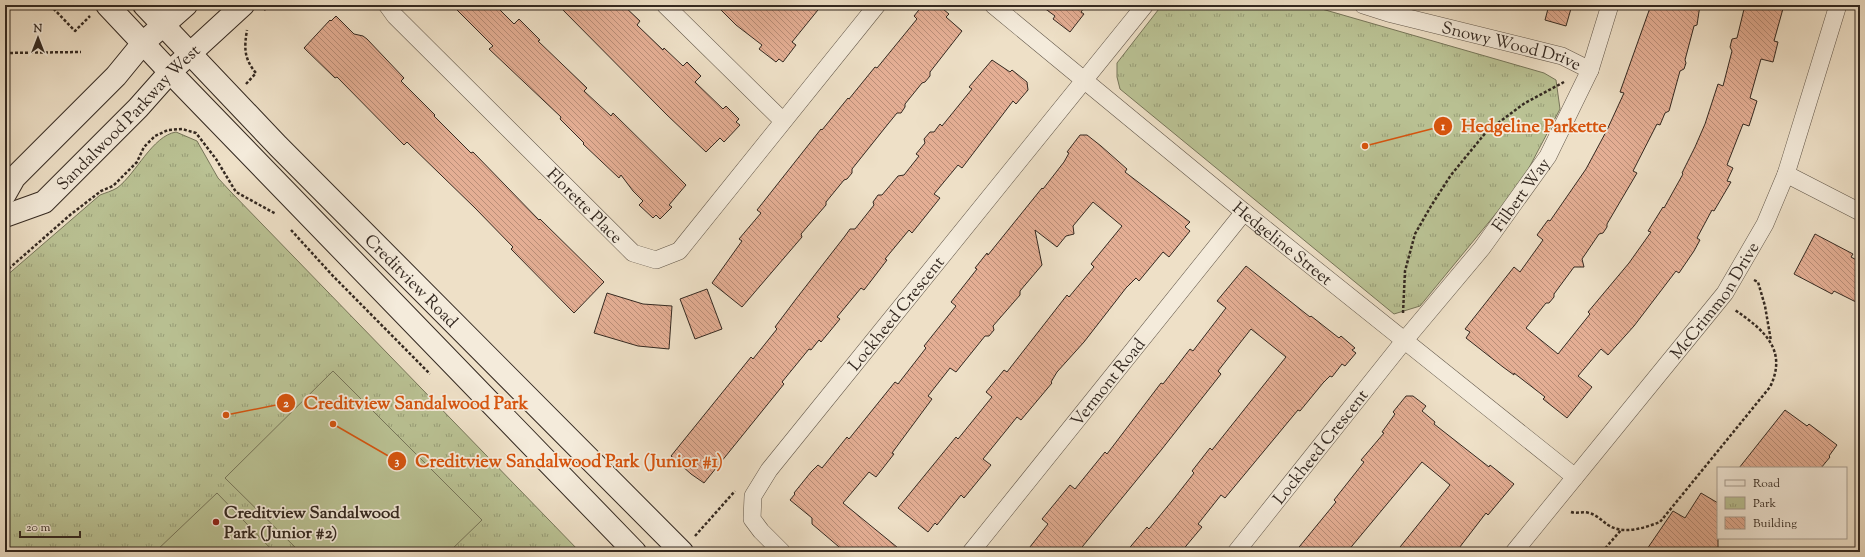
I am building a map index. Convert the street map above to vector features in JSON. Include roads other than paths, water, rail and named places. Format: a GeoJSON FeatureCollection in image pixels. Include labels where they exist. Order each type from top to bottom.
{"type":"FeatureCollection","features":[{"type":"Feature","properties":{"kind":"main road","name":"Creditview Road"},"geometry":{"type":"LineString","coordinates":[[144,5],[278,146],[682,552]]}},
{"type":"Feature","properties":{"kind":"main road"},"geometry":{"type":"LineString","coordinates":[[5,194],[14,178],[116,76],[143,44],[186,5]]}},
{"type":"Feature","properties":{"kind":"main road","name":"Sandalwood Parkway West"},"geometry":{"type":"LineString","coordinates":[[5,216],[44,202],[138,108],[170,72],[191,54],[253,8]]}},
{"type":"Feature","properties":{"kind":"main road","name":"Creditview Road"},"geometry":{"type":"LineString","coordinates":[[99,10],[143,44],[635,552]]}},
{"type":"Feature","properties":{"kind":"street","name":"Florette Place"},"geometry":{"type":"LineString","coordinates":[[388,5],[395,16],[633,253],[656,260],[679,251],[782,121],[877,5]]}},
{"type":"Feature","properties":{"kind":"street"},"geometry":{"type":"LineString","coordinates":[[665,5],[782,121]]}},
{"type":"Feature","properties":{"kind":"street","name":"Hedgeline Street"},"geometry":{"type":"LineString","coordinates":[[993,5],[1244,212],[1575,477]]}},
{"type":"Feature","properties":{"kind":"street"},"geometry":{"type":"LineString","coordinates":[[1085,81],[1145,5]]}},
{"type":"Feature","properties":{"kind":"street","name":"Snowy Wood Drive"},"geometry":{"type":"LineString","coordinates":[[1363,5],[1388,13],[1562,56],[1590,70]]}},
{"type":"Feature","properties":{"kind":"street","name":"Filbert Way"},"geometry":{"type":"LineString","coordinates":[[1404,341],[1482,248],[1548,156],[1590,70],[1610,5]]}},
{"type":"Feature","properties":{"kind":"street","name":"McCrimmon Drive"},"geometry":{"type":"LineString","coordinates":[[1514,552],[1720,299],[1738,270],[1765,224],[1786,174],[1838,5]]}},
{"type":"Feature","properties":{"kind":"street","name":"Lockheed Crescent"},"geometry":{"type":"LineString","coordinates":[[782,552],[761,531],[752,519],[753,496],[769,470],[1085,81]]}},
{"type":"Feature","properties":{"kind":"street"},"geometry":{"type":"LineString","coordinates":[[1786,174],[1860,212]]}},
{"type":"Feature","properties":{"kind":"street","name":"Vermont Road"},"geometry":{"type":"LineString","coordinates":[[971,552],[1244,212]]}},
{"type":"Feature","properties":{"kind":"street","name":"Lockheed Crescent"},"geometry":{"type":"LineString","coordinates":[[1236,552],[1404,341]]}},
{"type":"Feature","properties":{"kind":"place","name":"Hedgeline Parkette"},"geometry":{"type":"Point","coordinates":[1365,146]}},
{"type":"Feature","properties":{"kind":"place","name":"Creditview Sandalwood Park"},"geometry":{"type":"Point","coordinates":[226,415]}},
{"type":"Feature","properties":{"kind":"place","name":"Creditview Sandalwood Park (Junior #1)"},"geometry":{"type":"Point","coordinates":[333,424]}},
{"type":"Feature","properties":{"kind":"place","name":"Creditview Sandalwood Park (Junior #2)"},"geometry":{"type":"Point","coordinates":[216,522]}}]}
